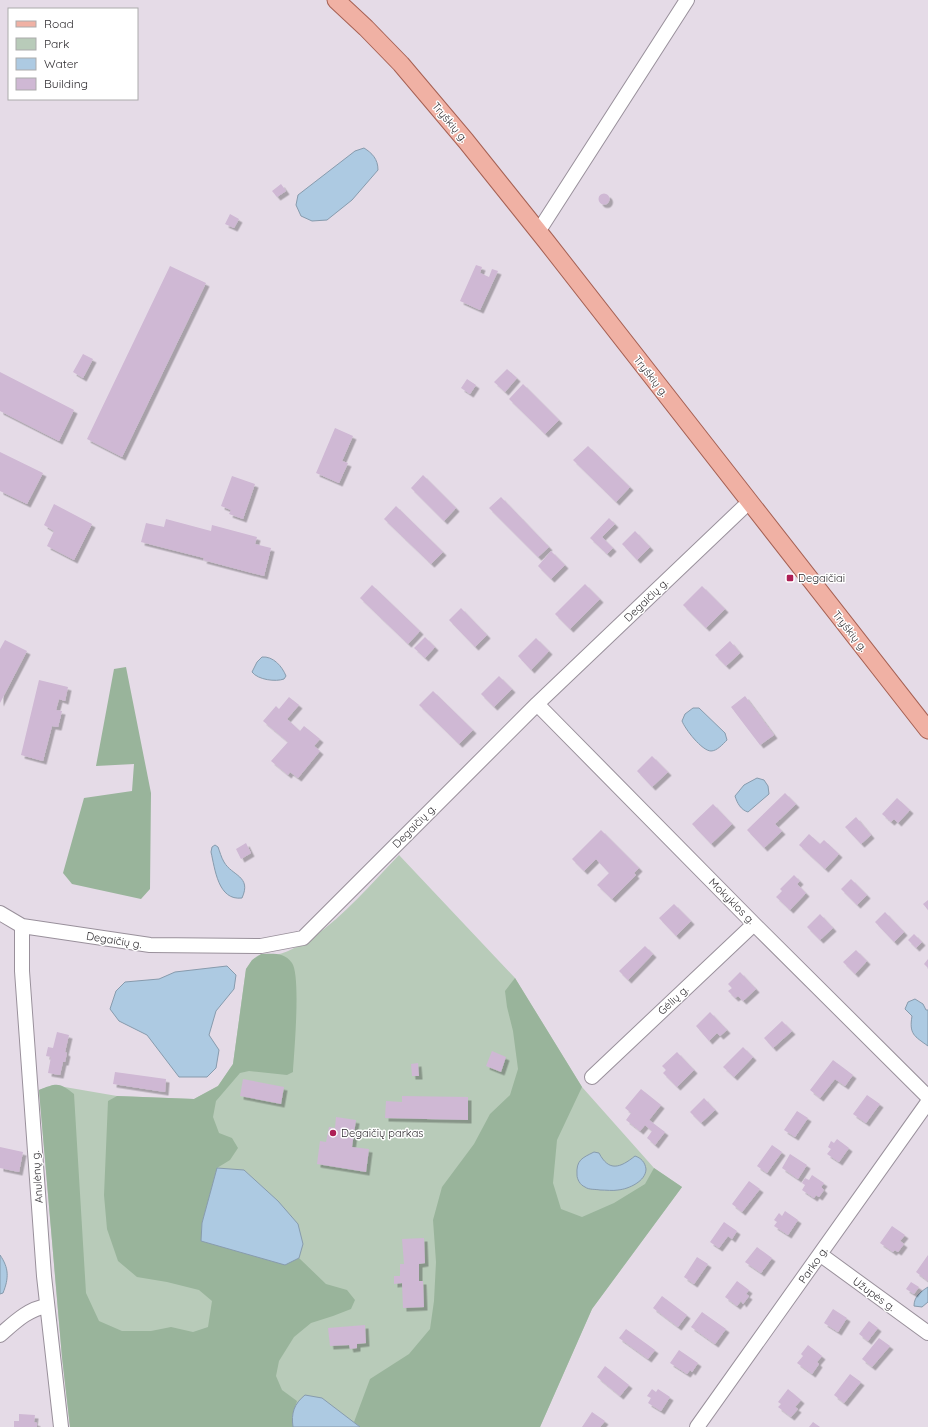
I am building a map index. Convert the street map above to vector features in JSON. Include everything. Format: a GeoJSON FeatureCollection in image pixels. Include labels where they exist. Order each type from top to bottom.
{"type":"FeatureCollection","features":[{"type":"Feature","properties":{"kind":"main road","name":"Tryškių g."},"geometry":{"type":"LineString","coordinates":[[336,0],[401,64],[466,141],[928,730]]}},
{"type":"Feature","properties":{"kind":"street"},"geometry":{"type":"LineString","coordinates":[[538,232],[687,0]]}},
{"type":"Feature","properties":{"kind":"street","name":"Degaičių g."},"geometry":{"type":"LineString","coordinates":[[0,914],[22,926],[150,946],[261,946],[303,938],[537,704],[749,502]]}},
{"type":"Feature","properties":{"kind":"street","name":"Mokyklos g."},"geometry":{"type":"LineString","coordinates":[[537,704],[754,924],[928,1097]]}},
{"type":"Feature","properties":{"kind":"street","name":"Gėlių g."},"geometry":{"type":"LineString","coordinates":[[592,1077],[754,924]]}},
{"type":"Feature","properties":{"kind":"street","name":"Anulėnų g."},"geometry":{"type":"LineString","coordinates":[[22,926],[22,971],[47,1306],[61,1427]]}},
{"type":"Feature","properties":{"kind":"street","name":"Parko g."},"geometry":{"type":"LineString","coordinates":[[697,1427],[928,1102]]}},
{"type":"Feature","properties":{"kind":"street","name":"Užupės g."},"geometry":{"type":"LineString","coordinates":[[820,1254],[928,1333]]}},
{"type":"Feature","properties":{"kind":"street"},"geometry":{"type":"LineString","coordinates":[[0,1335],[26,1314],[37,1308],[47,1306]]}},
{"type":"Feature","properties":{"kind":"green space"},"geometry":{"type":"Polygon","coordinates":[[[126,667],[151,793],[150,889],[141,899],[72,884],[63,873],[84,798],[132,791],[134,764],[96,766],[114,669],[126,667]]]}},
{"type":"Feature","properties":{"kind":"green space","name":"Degaičių parkas"},"geometry":{"type":"Polygon","coordinates":[[[399,855],[515,978],[582,1087],[654,1168],[682,1187],[592,1309],[540,1427],[70,1427],[62,1357],[39,1090],[53,1085],[117,1096],[194,1099],[218,1086],[233,1064],[246,969],[250,963],[257,956],[279,954],[312,938],[347,909],[399,855]]]}},
{"type":"Feature","properties":{"kind":"green space"},"geometry":{"type":"Polygon","coordinates":[[[261,954],[282,955],[289,959],[295,971],[297,998],[293,1072],[287,1075],[249,1071],[240,1073],[216,1101],[213,1117],[219,1133],[232,1138],[238,1148],[230,1160],[217,1168],[202,1223],[201,1241],[284,1264],[299,1258],[326,1284],[347,1290],[355,1300],[351,1309],[311,1323],[294,1337],[279,1361],[276,1376],[282,1390],[297,1401],[292,1417],[293,1427],[70,1427],[62,1357],[39,1090],[58,1085],[65,1087],[74,1094],[86,1293],[99,1321],[122,1331],[151,1331],[171,1327],[193,1332],[208,1327],[212,1301],[199,1290],[167,1282],[137,1277],[118,1261],[107,1229],[104,1195],[108,1101],[117,1096],[194,1099],[218,1086],[233,1064],[246,969],[252,960],[261,954]]]}},
{"type":"Feature","properties":{"kind":"green space"},"geometry":{"type":"Polygon","coordinates":[[[515,978],[582,1087],[557,1140],[553,1183],[561,1209],[582,1217],[614,1203],[645,1184],[654,1168],[682,1187],[592,1309],[540,1427],[360,1427],[354,1422],[370,1379],[409,1354],[430,1329],[434,1301],[436,1262],[433,1220],[442,1187],[474,1144],[490,1114],[510,1095],[518,1069],[513,1031],[505,991],[515,978]]]}},
{"type":"Feature","properties":{"kind":"water"},"geometry":{"type":"Polygon","coordinates":[[[364,148],[374,157],[378,170],[352,200],[327,220],[312,221],[301,216],[296,205],[298,195],[355,151],[364,148]]]}},
{"type":"Feature","properties":{"kind":"water"},"geometry":{"type":"Polygon","coordinates":[[[262,657],[270,658],[277,662],[286,676],[284,679],[267,680],[258,677],[252,672],[257,662],[262,657]]]}},
{"type":"Feature","properties":{"kind":"water"},"geometry":{"type":"Polygon","coordinates":[[[693,708],[699,708],[725,733],[727,740],[720,747],[711,751],[707,750],[690,734],[682,721],[685,714],[693,708]]]}},
{"type":"Feature","properties":{"kind":"water"},"geometry":{"type":"Polygon","coordinates":[[[757,778],[764,780],[768,786],[769,794],[748,812],[743,810],[735,796],[744,785],[757,778]]]}},
{"type":"Feature","properties":{"kind":"water"},"geometry":{"type":"Polygon","coordinates":[[[215,845],[218,847],[227,867],[243,881],[245,885],[242,898],[234,898],[228,894],[219,882],[211,852],[212,847],[215,845]]]}},
{"type":"Feature","properties":{"kind":"water"},"geometry":{"type":"Polygon","coordinates":[[[227,966],[236,975],[234,989],[216,1011],[209,1035],[219,1050],[216,1068],[207,1077],[179,1077],[147,1035],[119,1021],[110,1009],[116,991],[125,982],[159,979],[175,972],[227,966]]]}},
{"type":"Feature","properties":{"kind":"water"},"geometry":{"type":"Polygon","coordinates":[[[915,999],[923,1004],[926,1010],[928,1010],[928,1046],[919,1040],[912,1031],[912,1016],[905,1009],[908,1002],[915,999]]]}},
{"type":"Feature","properties":{"kind":"water"},"geometry":{"type":"Polygon","coordinates":[[[594,1152],[599,1153],[607,1163],[615,1166],[624,1163],[635,1156],[641,1159],[645,1164],[645,1173],[636,1184],[622,1189],[609,1190],[587,1188],[578,1180],[577,1170],[581,1160],[594,1152]]]}},
{"type":"Feature","properties":{"kind":"water"},"geometry":{"type":"Polygon","coordinates":[[[217,1168],[244,1170],[278,1201],[298,1224],[303,1244],[299,1258],[285,1265],[201,1241],[202,1223],[217,1168]]]}},
{"type":"Feature","properties":{"kind":"water"},"geometry":{"type":"Polygon","coordinates":[[[0,1255],[5,1264],[7,1278],[3,1293],[0,1294],[0,1255]]]}},
{"type":"Feature","properties":{"kind":"water"},"geometry":{"type":"Polygon","coordinates":[[[928,1287],[928,1302],[922,1307],[914,1306],[918,1295],[928,1287]]]}},
{"type":"Feature","properties":{"kind":"water"},"geometry":{"type":"Polygon","coordinates":[[[305,1395],[322,1398],[360,1427],[293,1427],[292,1417],[294,1409],[305,1395]]]}},
{"type":"Feature","properties":{"kind":"building"},"geometry":{"type":"Polygon","coordinates":[[[281,184],[286,191],[277,197],[272,191],[281,184]]]}},
{"type":"Feature","properties":{"kind":"building"},"geometry":{"type":"Polygon","coordinates":[[[602,194],[606,194],[608,195],[608,203],[602,204],[599,201],[599,197],[602,194]]]}},
{"type":"Feature","properties":{"kind":"building"},"geometry":{"type":"Polygon","coordinates":[[[230,214],[239,219],[234,228],[225,224],[230,214]]]}},
{"type":"Feature","properties":{"kind":"building"},"geometry":{"type":"Polygon","coordinates":[[[476,265],[482,267],[480,273],[489,277],[492,269],[498,271],[480,310],[460,301],[476,265]]]}},
{"type":"Feature","properties":{"kind":"building"},"geometry":{"type":"Polygon","coordinates":[[[170,266],[206,283],[122,457],[87,439],[170,266]]]}},
{"type":"Feature","properties":{"kind":"building"},"geometry":{"type":"Polygon","coordinates":[[[83,354],[93,359],[83,378],[73,372],[83,354]]]}},
{"type":"Feature","properties":{"kind":"building"},"geometry":{"type":"Polygon","coordinates":[[[507,369],[517,378],[505,392],[494,382],[507,369]]]}},
{"type":"Feature","properties":{"kind":"building"},"geometry":{"type":"Polygon","coordinates":[[[0,372],[74,410],[59,441],[0,411],[0,372]]]}},
{"type":"Feature","properties":{"kind":"building"},"geometry":{"type":"Polygon","coordinates":[[[467,379],[476,385],[470,394],[461,388],[467,379]]]}},
{"type":"Feature","properties":{"kind":"building"},"geometry":{"type":"Polygon","coordinates":[[[523,384],[559,420],[545,434],[509,399],[523,384]]]}},
{"type":"Feature","properties":{"kind":"building"},"geometry":{"type":"Polygon","coordinates":[[[335,428],[353,436],[342,461],[348,463],[339,483],[316,473],[335,428]]]}},
{"type":"Feature","properties":{"kind":"building"},"geometry":{"type":"Polygon","coordinates":[[[588,446],[630,487],[616,502],[573,460],[588,446]]]}},
{"type":"Feature","properties":{"kind":"building"},"geometry":{"type":"Polygon","coordinates":[[[0,452],[43,473],[27,504],[0,491],[0,452]]]}},
{"type":"Feature","properties":{"kind":"building"},"geometry":{"type":"Polygon","coordinates":[[[423,475],[456,508],[444,521],[411,488],[423,475]]]}},
{"type":"Feature","properties":{"kind":"building"},"geometry":{"type":"Polygon","coordinates":[[[232,476],[255,484],[243,519],[229,514],[231,510],[221,506],[232,476]]]}},
{"type":"Feature","properties":{"kind":"building"},"geometry":{"type":"Polygon","coordinates":[[[501,497],[549,547],[538,557],[489,508],[501,497]]]}},
{"type":"Feature","properties":{"kind":"building"},"geometry":{"type":"Polygon","coordinates":[[[54,504],[92,524],[74,560],[47,546],[54,531],[44,525],[54,504]]]}},
{"type":"Feature","properties":{"kind":"building"},"geometry":{"type":"Polygon","coordinates":[[[396,506],[443,552],[431,564],[384,519],[396,506]]]}},
{"type":"Feature","properties":{"kind":"building"},"geometry":{"type":"Polygon","coordinates":[[[609,518],[615,524],[602,537],[613,548],[607,554],[590,538],[609,518]]]}},
{"type":"Feature","properties":{"kind":"building"},"geometry":{"type":"Polygon","coordinates":[[[166,519],[211,531],[212,525],[257,537],[255,544],[271,548],[264,576],[203,560],[204,558],[141,542],[146,523],[164,527],[166,519]]]}},
{"type":"Feature","properties":{"kind":"building"},"geometry":{"type":"Polygon","coordinates":[[[635,531],[650,547],[637,560],[622,544],[635,531]]]}},
{"type":"Feature","properties":{"kind":"building"},"geometry":{"type":"Polygon","coordinates":[[[551,551],[565,565],[551,579],[538,566],[551,551]]]}},
{"type":"Feature","properties":{"kind":"building"},"geometry":{"type":"Polygon","coordinates":[[[585,584],[600,599],[570,629],[555,614],[585,584]]]}},
{"type":"Feature","properties":{"kind":"building"},"geometry":{"type":"Polygon","coordinates":[[[372,585],[420,631],[408,644],[360,598],[372,585]]]}},
{"type":"Feature","properties":{"kind":"building"},"geometry":{"type":"Polygon","coordinates":[[[702,586],[725,609],[706,628],[683,605],[702,586]]]}},
{"type":"Feature","properties":{"kind":"building"},"geometry":{"type":"Polygon","coordinates":[[[461,608],[487,635],[475,647],[449,620],[461,608]]]}},
{"type":"Feature","properties":{"kind":"building"},"geometry":{"type":"Polygon","coordinates":[[[425,637],[435,647],[425,658],[414,648],[425,637]]]}},
{"type":"Feature","properties":{"kind":"building"},"geometry":{"type":"Polygon","coordinates":[[[536,638],[549,651],[531,670],[518,656],[536,638]]]}},
{"type":"Feature","properties":{"kind":"building"},"geometry":{"type":"Polygon","coordinates":[[[5,640],[27,651],[0,703],[0,649],[5,640]]]}},
{"type":"Feature","properties":{"kind":"building"},"geometry":{"type":"Polygon","coordinates":[[[730,641],[740,653],[726,666],[715,655],[730,641]]]}},
{"type":"Feature","properties":{"kind":"building"},"geometry":{"type":"Polygon","coordinates":[[[499,676],[512,689],[494,707],[481,694],[499,676]]]}},
{"type":"Feature","properties":{"kind":"building"},"geometry":{"type":"Polygon","coordinates":[[[39,680],[68,687],[65,701],[59,699],[56,710],[62,711],[58,727],[52,726],[43,761],[21,755],[39,680]]]}},
{"type":"Feature","properties":{"kind":"building"},"geometry":{"type":"Polygon","coordinates":[[[433,691],[473,730],[459,744],[419,705],[433,691]]]}},
{"type":"Feature","properties":{"kind":"building"},"geometry":{"type":"Polygon","coordinates":[[[745,696],[774,735],[760,745],[731,707],[745,696]]]}},
{"type":"Feature","properties":{"kind":"building"},"geometry":{"type":"Polygon","coordinates":[[[289,697],[299,705],[287,719],[300,731],[304,726],[320,739],[314,746],[320,751],[298,778],[290,772],[288,775],[271,761],[288,742],[263,721],[276,706],[279,709],[289,697]]]}},
{"type":"Feature","properties":{"kind":"building"},"geometry":{"type":"Polygon","coordinates":[[[652,756],[668,772],[652,787],[637,771],[652,756]]]}},
{"type":"Feature","properties":{"kind":"building"},"geometry":{"type":"Polygon","coordinates":[[[785,793],[796,804],[775,824],[782,831],[764,848],[747,830],[785,793]]]}},
{"type":"Feature","properties":{"kind":"building"},"geometry":{"type":"Polygon","coordinates":[[[897,798],[910,810],[898,823],[894,819],[891,822],[882,814],[897,798]]]}},
{"type":"Feature","properties":{"kind":"building"},"geometry":{"type":"Polygon","coordinates":[[[713,804],[732,824],[711,844],[692,824],[713,804]]]}},
{"type":"Feature","properties":{"kind":"building"},"geometry":{"type":"Polygon","coordinates":[[[856,817],[871,835],[861,844],[845,827],[856,817]]]}},
{"type":"Feature","properties":{"kind":"building"},"geometry":{"type":"Polygon","coordinates":[[[601,830],[639,868],[634,873],[636,875],[612,899],[597,885],[609,873],[596,859],[584,871],[572,859],[601,830]]]}},
{"type":"Feature","properties":{"kind":"building"},"geometry":{"type":"Polygon","coordinates":[[[809,834],[820,844],[824,840],[839,854],[825,869],[799,845],[809,834]]]}},
{"type":"Feature","properties":{"kind":"building"},"geometry":{"type":"Polygon","coordinates":[[[246,843],[251,853],[241,859],[236,849],[246,843]]]}},
{"type":"Feature","properties":{"kind":"building"},"geometry":{"type":"Polygon","coordinates":[[[794,875],[800,881],[797,884],[806,893],[790,910],[776,897],[782,891],[780,889],[794,875]]]}},
{"type":"Feature","properties":{"kind":"building"},"geometry":{"type":"Polygon","coordinates":[[[851,879],[867,895],[857,905],[841,889],[851,879]]]}},
{"type":"Feature","properties":{"kind":"building"},"geometry":{"type":"Polygon","coordinates":[[[928,900],[928,910],[923,904],[928,900]]]}},
{"type":"Feature","properties":{"kind":"building"},"geometry":{"type":"Polygon","coordinates":[[[674,904],[691,921],[676,936],[659,918],[674,904]]]}},
{"type":"Feature","properties":{"kind":"building"},"geometry":{"type":"Polygon","coordinates":[[[885,912],[904,932],[894,942],[875,922],[885,912]]]}},
{"type":"Feature","properties":{"kind":"building"},"geometry":{"type":"Polygon","coordinates":[[[820,914],[833,928],[820,940],[807,927],[820,914]]]}},
{"type":"Feature","properties":{"kind":"building"},"geometry":{"type":"Polygon","coordinates":[[[914,934],[922,942],[916,948],[908,940],[914,934]]]}},
{"type":"Feature","properties":{"kind":"building"},"geometry":{"type":"Polygon","coordinates":[[[645,946],[653,954],[628,980],[619,971],[645,946]]]}},
{"type":"Feature","properties":{"kind":"building"},"geometry":{"type":"Polygon","coordinates":[[[856,950],[867,961],[855,974],[843,962],[856,950]]]}},
{"type":"Feature","properties":{"kind":"building"},"geometry":{"type":"Polygon","coordinates":[[[928,959],[928,968],[924,964],[928,959]]]}},
{"type":"Feature","properties":{"kind":"building"},"geometry":{"type":"Polygon","coordinates":[[[740,972],[756,989],[743,1001],[738,996],[735,998],[728,991],[732,988],[728,984],[740,972]]]}},
{"type":"Feature","properties":{"kind":"building"},"geometry":{"type":"Polygon","coordinates":[[[710,1012],[727,1030],[720,1036],[717,1033],[709,1041],[696,1026],[710,1012]]]}},
{"type":"Feature","properties":{"kind":"building"},"geometry":{"type":"Polygon","coordinates":[[[782,1021],[792,1031],[773,1048],[764,1038],[782,1021]]]}},
{"type":"Feature","properties":{"kind":"building"},"geometry":{"type":"Polygon","coordinates":[[[57,1032],[69,1035],[65,1052],[67,1053],[65,1062],[63,1062],[60,1075],[48,1073],[51,1057],[46,1056],[48,1047],[53,1048],[57,1032]]]}},
{"type":"Feature","properties":{"kind":"building"},"geometry":{"type":"Polygon","coordinates":[[[743,1047],[753,1057],[734,1077],[723,1067],[743,1047]]]}},
{"type":"Feature","properties":{"kind":"building"},"geometry":{"type":"Polygon","coordinates":[[[492,1051],[506,1057],[501,1072],[486,1066],[492,1051]]]}},
{"type":"Feature","properties":{"kind":"building"},"geometry":{"type":"Polygon","coordinates":[[[677,1052],[694,1070],[677,1087],[663,1073],[666,1070],[662,1066],[677,1052]]]}},
{"type":"Feature","properties":{"kind":"building"},"geometry":{"type":"Polygon","coordinates":[[[833,1060],[853,1075],[845,1086],[835,1079],[820,1098],[810,1090],[833,1060]]]}},
{"type":"Feature","properties":{"kind":"building"},"geometry":{"type":"Polygon","coordinates":[[[418,1063],[419,1076],[412,1076],[411,1064],[418,1063]]]}},
{"type":"Feature","properties":{"kind":"building"},"geometry":{"type":"Polygon","coordinates":[[[115,1072],[166,1079],[165,1092],[113,1084],[115,1072]]]}},
{"type":"Feature","properties":{"kind":"building"},"geometry":{"type":"Polygon","coordinates":[[[243,1079],[284,1087],[281,1104],[240,1096],[243,1079]]]}},
{"type":"Feature","properties":{"kind":"building"},"geometry":{"type":"Polygon","coordinates":[[[641,1089],[661,1105],[649,1120],[665,1132],[655,1145],[647,1138],[652,1131],[645,1125],[640,1131],[626,1120],[631,1113],[625,1108],[641,1089]]]}},
{"type":"Feature","properties":{"kind":"building"},"geometry":{"type":"Polygon","coordinates":[[[867,1095],[880,1104],[866,1123],[853,1114],[867,1095]]]}},
{"type":"Feature","properties":{"kind":"building"},"geometry":{"type":"Polygon","coordinates":[[[402,1096],[468,1097],[468,1120],[385,1118],[386,1101],[402,1102],[402,1096]]]}},
{"type":"Feature","properties":{"kind":"building"},"geometry":{"type":"Polygon","coordinates":[[[704,1098],[715,1110],[701,1123],[690,1112],[704,1098]]]}},
{"type":"Feature","properties":{"kind":"building"},"geometry":{"type":"Polygon","coordinates":[[[797,1111],[808,1118],[795,1137],[784,1130],[797,1111]]]}},
{"type":"Feature","properties":{"kind":"building"},"geometry":{"type":"Polygon","coordinates":[[[336,1117],[356,1120],[352,1147],[369,1149],[366,1172],[317,1164],[320,1141],[326,1142],[329,1127],[335,1128],[336,1117]]]}},
{"type":"Feature","properties":{"kind":"building"},"geometry":{"type":"Polygon","coordinates":[[[837,1139],[849,1148],[839,1162],[827,1154],[831,1149],[828,1147],[831,1141],[834,1143],[837,1139]]]}},
{"type":"Feature","properties":{"kind":"building"},"geometry":{"type":"Polygon","coordinates":[[[772,1145],[782,1152],[767,1173],[757,1166],[772,1145]]]}},
{"type":"Feature","properties":{"kind":"building"},"geometry":{"type":"Polygon","coordinates":[[[0,1147],[23,1152],[19,1172],[0,1168],[0,1147]]]}},
{"type":"Feature","properties":{"kind":"building"},"geometry":{"type":"Polygon","coordinates":[[[790,1154],[807,1165],[798,1179],[782,1168],[790,1154]]]}},
{"type":"Feature","properties":{"kind":"building"},"geometry":{"type":"Polygon","coordinates":[[[812,1175],[824,1183],[821,1187],[824,1190],[819,1197],[816,1195],[814,1198],[802,1190],[805,1185],[802,1183],[805,1178],[809,1180],[812,1175]]]}},
{"type":"Feature","properties":{"kind":"building"},"geometry":{"type":"Polygon","coordinates":[[[749,1181],[760,1189],[742,1212],[732,1204],[749,1181]]]}},
{"type":"Feature","properties":{"kind":"building"},"geometry":{"type":"Polygon","coordinates":[[[785,1211],[798,1220],[788,1235],[774,1226],[777,1222],[774,1220],[779,1213],[782,1216],[785,1211]]]}},
{"type":"Feature","properties":{"kind":"building"},"geometry":{"type":"Polygon","coordinates":[[[724,1222],[737,1231],[732,1239],[728,1236],[719,1248],[710,1242],[724,1222]]]}},
{"type":"Feature","properties":{"kind":"building"},"geometry":{"type":"Polygon","coordinates":[[[892,1226],[905,1235],[900,1241],[904,1244],[898,1252],[895,1250],[893,1252],[880,1243],[892,1226]]]}},
{"type":"Feature","properties":{"kind":"building"},"geometry":{"type":"Polygon","coordinates":[[[424,1238],[425,1263],[419,1264],[419,1281],[423,1281],[424,1307],[403,1308],[402,1283],[394,1284],[394,1276],[400,1276],[400,1264],[404,1264],[402,1239],[424,1238]]]}},
{"type":"Feature","properties":{"kind":"building"},"geometry":{"type":"Polygon","coordinates":[[[757,1247],[772,1258],[761,1273],[745,1262],[757,1247]]]}},
{"type":"Feature","properties":{"kind":"building"},"geometry":{"type":"Polygon","coordinates":[[[928,1255],[928,1281],[916,1272],[928,1255]]]}},
{"type":"Feature","properties":{"kind":"building"},"geometry":{"type":"Polygon","coordinates":[[[697,1257],[708,1264],[694,1284],[684,1277],[697,1257]]]}},
{"type":"Feature","properties":{"kind":"building"},"geometry":{"type":"Polygon","coordinates":[[[737,1281],[749,1290],[746,1294],[749,1296],[743,1304],[741,1301],[737,1306],[725,1297],[737,1281]]]}},
{"type":"Feature","properties":{"kind":"building"},"geometry":{"type":"Polygon","coordinates":[[[911,1282],[919,1287],[914,1294],[906,1289],[911,1282]]]}},
{"type":"Feature","properties":{"kind":"building"},"geometry":{"type":"Polygon","coordinates":[[[662,1296],[687,1315],[678,1327],[653,1308],[662,1296]]]}},
{"type":"Feature","properties":{"kind":"building"},"geometry":{"type":"Polygon","coordinates":[[[833,1309],[847,1318],[838,1332],[824,1323],[833,1309]]]}},
{"type":"Feature","properties":{"kind":"building"},"geometry":{"type":"Polygon","coordinates":[[[702,1312],[726,1329],[715,1344],[691,1327],[702,1312]]]}},
{"type":"Feature","properties":{"kind":"building"},"geometry":{"type":"Polygon","coordinates":[[[869,1321],[878,1328],[868,1341],[859,1334],[869,1321]]]}},
{"type":"Feature","properties":{"kind":"building"},"geometry":{"type":"Polygon","coordinates":[[[365,1325],[366,1343],[357,1344],[357,1348],[350,1349],[349,1345],[330,1346],[328,1328],[365,1325]]]}},
{"type":"Feature","properties":{"kind":"building"},"geometry":{"type":"Polygon","coordinates":[[[626,1329],[655,1350],[648,1359],[619,1338],[626,1329]]]}},
{"type":"Feature","properties":{"kind":"building"},"geometry":{"type":"Polygon","coordinates":[[[879,1338],[890,1346],[872,1367],[862,1359],[879,1338]]]}},
{"type":"Feature","properties":{"kind":"building"},"geometry":{"type":"Polygon","coordinates":[[[808,1345],[822,1356],[817,1362],[819,1364],[812,1374],[797,1363],[803,1356],[801,1354],[808,1345]]]}},
{"type":"Feature","properties":{"kind":"building"},"geometry":{"type":"Polygon","coordinates":[[[679,1350],[698,1363],[692,1372],[690,1370],[687,1374],[670,1363],[679,1350]]]}},
{"type":"Feature","properties":{"kind":"building"},"geometry":{"type":"Polygon","coordinates":[[[605,1366],[629,1385],[620,1396],[597,1377],[605,1366]]]}},
{"type":"Feature","properties":{"kind":"building"},"geometry":{"type":"Polygon","coordinates":[[[850,1374],[861,1382],[844,1403],[834,1395],[850,1374]]]}},
{"type":"Feature","properties":{"kind":"building"},"geometry":{"type":"Polygon","coordinates":[[[652,1389],[656,1392],[658,1389],[670,1397],[661,1411],[648,1403],[651,1398],[647,1396],[652,1389]]]}},
{"type":"Feature","properties":{"kind":"building"},"geometry":{"type":"Polygon","coordinates":[[[788,1389],[801,1400],[795,1407],[798,1409],[791,1417],[778,1407],[781,1404],[778,1402],[788,1389]]]}},
{"type":"Feature","properties":{"kind":"building"},"geometry":{"type":"Polygon","coordinates":[[[592,1412],[605,1421],[600,1427],[582,1427],[592,1412]]]}},
{"type":"Feature","properties":{"kind":"building"},"geometry":{"type":"Polygon","coordinates":[[[19,1414],[35,1415],[34,1422],[37,1423],[37,1427],[14,1427],[14,1421],[19,1421],[19,1414]]]}},
{"type":"Feature","properties":{"kind":"building"},"geometry":{"type":"Polygon","coordinates":[[[813,1422],[820,1427],[809,1427],[813,1422]]]}},
{"type":"Feature","properties":{"kind":"place","name":"Degaičiai"},"geometry":{"type":"Point","coordinates":[790,578]}},
{"type":"Feature","properties":{"kind":"place","name":"Degaičių parkas"},"geometry":{"type":"Point","coordinates":[333,1133]}}]}
